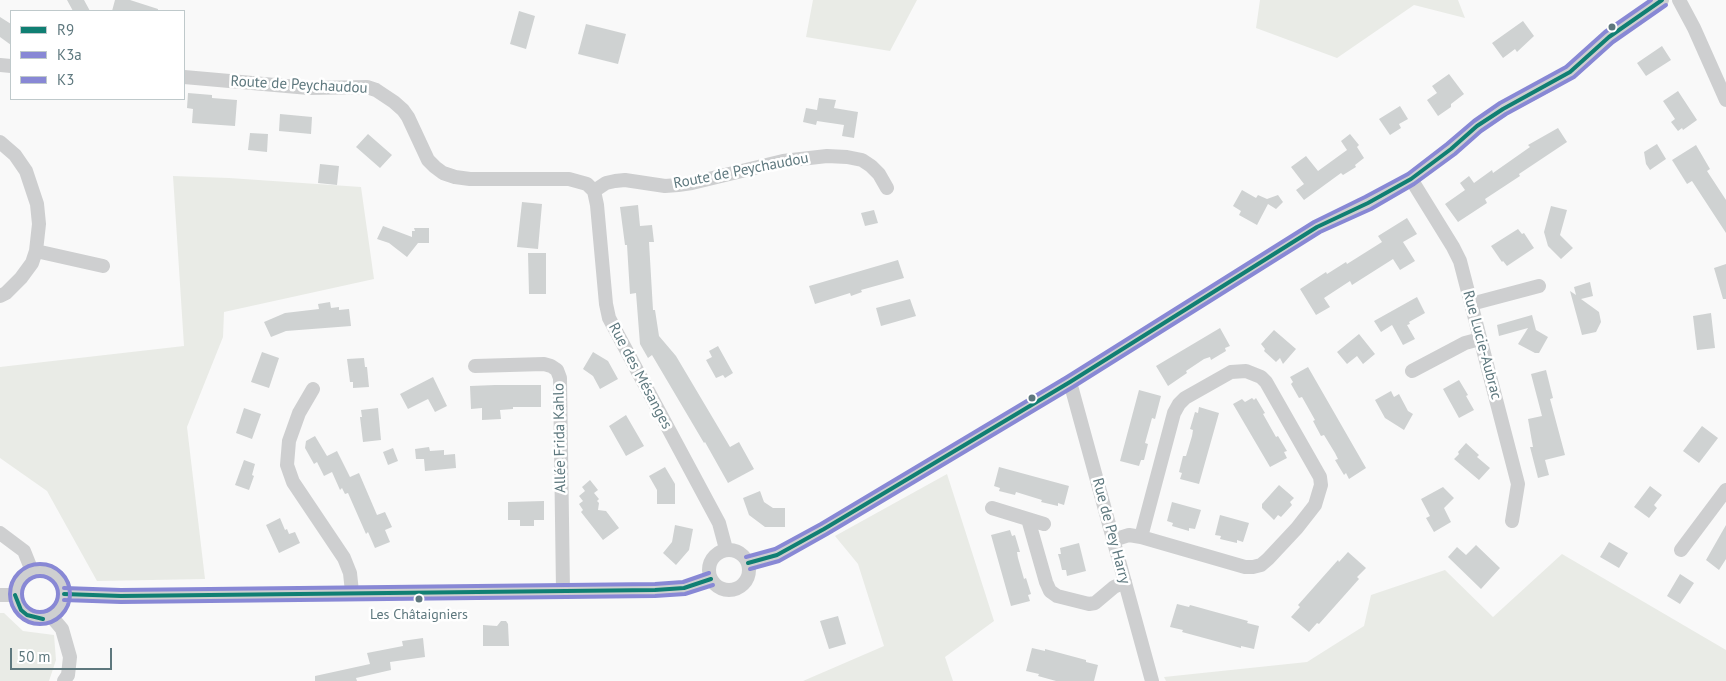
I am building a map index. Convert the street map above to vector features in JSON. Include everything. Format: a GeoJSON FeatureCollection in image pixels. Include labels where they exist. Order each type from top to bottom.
{"type":"FeatureCollection","features":[{"type":"Feature","properties":{"kind":"street"},"geometry":{"type":"LineString","coordinates":[[748,563],[777,555],[824,529],[1070,382],[1317,227],[1411,179],[1451,149],[1477,126],[1503,109],[1570,72],[1609,37],[1662,0]]}},
{"type":"Feature","properties":{"kind":"street"},"geometry":{"type":"LineString","coordinates":[[1679,0],[1694,28],[1726,100]]}},
{"type":"Feature","properties":{"kind":"street","name":"Route de Peychaudou"},"geometry":{"type":"LineString","coordinates":[[185,77],[308,88],[367,88],[376,90],[403,110],[428,160],[444,173],[454,177],[470,179],[569,179],[588,184],[594,191],[615,181],[625,180],[665,186],[678,185],[783,161],[827,156],[862,160],[879,174],[886,188]]}},
{"type":"Feature","properties":{"kind":"street"},"geometry":{"type":"LineString","coordinates":[[0,142],[16,155],[26,171],[33,187],[39,224],[36,252],[32,263],[21,278],[6,293],[0,296]]}},
{"type":"Feature","properties":{"kind":"street","name":"Rue Lucie-Aubrac"},"geometry":{"type":"LineString","coordinates":[[1411,179],[1453,246],[1460,261],[1518,484],[1512,521]]}},
{"type":"Feature","properties":{"kind":"street","name":"Rue des Mésanges"},"geometry":{"type":"LineString","coordinates":[[594,191],[609,318],[719,523],[726,549]]}},
{"type":"Feature","properties":{"kind":"street"},"geometry":{"type":"LineString","coordinates":[[36,252],[104,266]]}},
{"type":"Feature","properties":{"kind":"street"},"geometry":{"type":"LineString","coordinates":[[1471,304],[1539,286]]}},
{"type":"Feature","properties":{"kind":"street"},"geometry":{"type":"LineString","coordinates":[[1412,371],[1465,343],[1480,339]]}},
{"type":"Feature","properties":{"kind":"street","name":"Allée Frida Kahlo"},"geometry":{"type":"LineString","coordinates":[[475,366],[544,364],[557,370],[560,378],[563,590]]}},
{"type":"Feature","properties":{"kind":"street"},"geometry":{"type":"LineString","coordinates":[[1113,540],[1129,536],[1141,537],[1245,567],[1253,567],[1261,565],[1268,559],[1311,512],[1319,495],[1320,477],[1270,390],[1261,378],[1246,371],[1231,372],[1179,404],[1174,413],[1141,537]]}},
{"type":"Feature","properties":{"kind":"street","name":"Rue de Pey Harry"},"geometry":{"type":"LineString","coordinates":[[1070,382],[1152,681]]}},
{"type":"Feature","properties":{"kind":"street"},"geometry":{"type":"LineString","coordinates":[[313,389],[299,414],[289,440],[287,465],[293,482],[344,558],[350,573],[352,592]]}},
{"type":"Feature","properties":{"kind":"street"},"geometry":{"type":"LineString","coordinates":[[1681,550],[1726,490]]}},
{"type":"Feature","properties":{"kind":"street"},"geometry":{"type":"LineString","coordinates":[[992,508],[1044,524]]}},
{"type":"Feature","properties":{"kind":"street"},"geometry":{"type":"LineString","coordinates":[[1028,519],[1046,582],[1050,591],[1057,596],[1089,604],[1096,603],[1114,587],[1125,582]]}},
{"type":"Feature","properties":{"kind":"street"},"geometry":{"type":"LineString","coordinates":[[0,533],[24,551],[32,571]]}},
{"type":"Feature","properties":{"kind":"street"},"geometry":{"type":"LineString","coordinates":[[726,549],[732,549],[742,554],[748,563],[748,576],[740,587],[727,590],[715,585],[709,574],[709,563],[716,554],[726,549]]}},
{"type":"Feature","properties":{"kind":"street"},"geometry":{"type":"LineString","coordinates":[[39,570],[54,574],[59,579],[64,594],[61,607],[51,616],[43,619],[27,615],[21,610],[17,603],[16,595],[20,581],[32,571],[39,570]]}},
{"type":"Feature","properties":{"kind":"street"},"geometry":{"type":"LineString","coordinates":[[64,594],[122,596],[655,590],[684,588],[711,579]]}},
{"type":"Feature","properties":{"kind":"street"},"geometry":{"type":"LineString","coordinates":[[0,595],[16,595]]}},
{"type":"Feature","properties":{"kind":"street"},"geometry":{"type":"LineString","coordinates":[[51,616],[62,629],[70,657],[68,675],[64,681]]}},
{"type":"Feature","properties":{"kind":"shaded area"},"geometry":{"type":"Polygon","coordinates":[[[813,0],[917,0],[890,51],[806,37],[813,0]]]}},
{"type":"Feature","properties":{"kind":"shaded area"},"geometry":{"type":"Polygon","coordinates":[[[1260,0],[1458,0],[1465,18],[1414,5],[1337,58],[1256,28],[1260,0]]]}},
{"type":"Feature","properties":{"kind":"shaded area"},"geometry":{"type":"Polygon","coordinates":[[[173,176],[361,187],[374,279],[224,312],[223,337],[187,427],[205,579],[97,581],[47,491],[0,458],[0,367],[184,346],[173,176]]]}},
{"type":"Feature","properties":{"kind":"shaded area"},"geometry":{"type":"Polygon","coordinates":[[[947,474],[994,621],[945,657],[953,681],[803,681],[884,646],[858,564],[835,536],[947,474]]]}},
{"type":"Feature","properties":{"kind":"shaded area"},"geometry":{"type":"Polygon","coordinates":[[[1562,554],[1726,650],[1726,681],[1166,681],[1164,677],[1307,662],[1364,626],[1371,595],[1445,570],[1493,617],[1562,554]]]}},
{"type":"Feature","properties":{"kind":"shaded area"},"geometry":{"type":"Polygon","coordinates":[[[0,613],[4,613],[23,631],[54,635],[56,660],[49,681],[0,681],[0,613]]]}},
{"type":"Feature","properties":{"kind":"building"},"geometry":{"type":"Polygon","coordinates":[[[67,0],[84,0],[89,10],[72,10],[67,0]]]}},
{"type":"Feature","properties":{"kind":"building"},"geometry":{"type":"Polygon","coordinates":[[[115,0],[130,0],[158,9],[158,10],[112,10],[115,0]]]}},
{"type":"Feature","properties":{"kind":"building"},"geometry":{"type":"Polygon","coordinates":[[[519,11],[535,16],[526,49],[510,44],[519,11]]]}},
{"type":"Feature","properties":{"kind":"building"},"geometry":{"type":"Polygon","coordinates":[[[0,17],[10,23],[10,44],[0,37],[0,17]]]}},
{"type":"Feature","properties":{"kind":"building"},"geometry":{"type":"Polygon","coordinates":[[[1523,21],[1534,36],[1517,52],[1515,49],[1503,58],[1492,43],[1523,21]]]}},
{"type":"Feature","properties":{"kind":"building"},"geometry":{"type":"Polygon","coordinates":[[[586,24],[626,34],[618,64],[578,54],[586,24]]]}},
{"type":"Feature","properties":{"kind":"building"},"geometry":{"type":"Polygon","coordinates":[[[1662,46],[1671,60],[1646,76],[1637,63],[1662,46]]]}},
{"type":"Feature","properties":{"kind":"building"},"geometry":{"type":"Polygon","coordinates":[[[1449,74],[1464,94],[1451,104],[1451,107],[1438,116],[1427,100],[1437,93],[1432,86],[1449,74]]]}},
{"type":"Feature","properties":{"kind":"building"},"geometry":{"type":"Polygon","coordinates":[[[1678,91],[1697,120],[1683,130],[1682,128],[1678,131],[1671,122],[1675,119],[1663,101],[1678,91]]]}},
{"type":"Feature","properties":{"kind":"building"},"geometry":{"type":"Polygon","coordinates":[[[188,93],[212,95],[212,98],[237,100],[235,126],[192,123],[193,109],[187,108],[188,93]]]}},
{"type":"Feature","properties":{"kind":"building"},"geometry":{"type":"Polygon","coordinates":[[[819,98],[836,100],[834,108],[858,112],[854,138],[842,136],[844,125],[817,121],[816,125],[803,122],[806,108],[817,110],[819,98]]]}},
{"type":"Feature","properties":{"kind":"building"},"geometry":{"type":"Polygon","coordinates":[[[1400,106],[1408,119],[1399,124],[1401,128],[1390,135],[1379,119],[1400,106]]]}},
{"type":"Feature","properties":{"kind":"building"},"geometry":{"type":"Polygon","coordinates":[[[280,114],[312,117],[311,134],[279,131],[280,114]]]}},
{"type":"Feature","properties":{"kind":"building"},"geometry":{"type":"Polygon","coordinates":[[[1558,128],[1567,142],[1519,174],[1520,176],[1485,199],[1487,203],[1458,222],[1445,204],[1465,190],[1460,183],[1469,176],[1474,183],[1492,170],[1493,173],[1530,147],[1528,145],[1558,128]]]}},
{"type":"Feature","properties":{"kind":"building"},"geometry":{"type":"Polygon","coordinates":[[[250,133],[268,134],[267,152],[248,150],[250,133]]]}},
{"type":"Feature","properties":{"kind":"building"},"geometry":{"type":"Polygon","coordinates":[[[368,134],[392,155],[380,168],[356,147],[368,134]]]}},
{"type":"Feature","properties":{"kind":"building"},"geometry":{"type":"Polygon","coordinates":[[[1350,134],[1359,145],[1357,147],[1364,158],[1355,165],[1356,167],[1343,175],[1341,173],[1304,200],[1296,190],[1304,184],[1291,167],[1306,156],[1318,171],[1347,150],[1341,141],[1350,134]]]}},
{"type":"Feature","properties":{"kind":"building"},"geometry":{"type":"Polygon","coordinates":[[[1657,144],[1666,159],[1650,170],[1646,164],[1644,152],[1657,144]]]}},
{"type":"Feature","properties":{"kind":"building"},"geometry":{"type":"Polygon","coordinates":[[[1696,145],[1710,169],[1707,171],[1726,200],[1726,233],[1692,181],[1687,184],[1672,160],[1696,145]]]}},
{"type":"Feature","properties":{"kind":"building"},"geometry":{"type":"Polygon","coordinates":[[[320,164],[339,166],[337,185],[318,183],[320,164]]]}},
{"type":"Feature","properties":{"kind":"building"},"geometry":{"type":"Polygon","coordinates":[[[1242,190],[1256,198],[1258,195],[1267,199],[1278,195],[1283,202],[1276,209],[1268,204],[1257,225],[1239,215],[1241,211],[1233,206],[1242,190]]]}},
{"type":"Feature","properties":{"kind":"building"},"geometry":{"type":"Polygon","coordinates":[[[522,202],[542,204],[538,249],[517,247],[522,202]]]}},
{"type":"Feature","properties":{"kind":"building"},"geometry":{"type":"Polygon","coordinates":[[[638,205],[640,226],[652,225],[654,242],[649,242],[653,310],[655,310],[659,336],[676,356],[730,447],[739,442],[754,469],[728,483],[652,355],[648,358],[640,344],[636,293],[630,294],[627,245],[625,245],[620,207],[638,205]]]}},
{"type":"Feature","properties":{"kind":"building"},"geometry":{"type":"Polygon","coordinates":[[[1551,206],[1567,210],[1560,235],[1573,248],[1561,259],[1548,246],[1544,232],[1551,206]]]}},
{"type":"Feature","properties":{"kind":"building"},"geometry":{"type":"Polygon","coordinates":[[[874,210],[878,223],[865,226],[861,213],[874,210]]]}},
{"type":"Feature","properties":{"kind":"building"},"geometry":{"type":"Polygon","coordinates":[[[1407,218],[1417,234],[1403,242],[1415,261],[1400,270],[1393,259],[1352,285],[1350,281],[1324,298],[1330,307],[1316,315],[1300,289],[1326,272],[1327,274],[1346,262],[1347,264],[1382,242],[1378,236],[1407,218]]]}},
{"type":"Feature","properties":{"kind":"building"},"geometry":{"type":"Polygon","coordinates":[[[383,226],[412,237],[412,231],[415,231],[414,228],[429,228],[429,243],[418,243],[407,257],[389,243],[377,239],[383,226]]]}},
{"type":"Feature","properties":{"kind":"building"},"geometry":{"type":"Polygon","coordinates":[[[1518,229],[1522,234],[1524,233],[1534,248],[1507,266],[1491,246],[1518,229]]]}},
{"type":"Feature","properties":{"kind":"building"},"geometry":{"type":"Polygon","coordinates":[[[528,253],[546,253],[546,294],[529,294],[528,253]]]}},
{"type":"Feature","properties":{"kind":"building"},"geometry":{"type":"Polygon","coordinates":[[[898,260],[904,278],[861,290],[862,292],[851,296],[850,293],[815,304],[809,286],[898,260]]]}},
{"type":"Feature","properties":{"kind":"building"},"geometry":{"type":"Polygon","coordinates":[[[1726,264],[1726,299],[1723,299],[1714,268],[1726,264]]]}},
{"type":"Feature","properties":{"kind":"building"},"geometry":{"type":"Polygon","coordinates":[[[1590,282],[1593,296],[1581,299],[1599,312],[1601,322],[1596,332],[1582,335],[1570,291],[1576,295],[1574,287],[1590,282]]]}},
{"type":"Feature","properties":{"kind":"building"},"geometry":{"type":"Polygon","coordinates":[[[1417,297],[1425,313],[1407,325],[1415,339],[1403,345],[1392,325],[1381,332],[1374,321],[1417,297]]]}},
{"type":"Feature","properties":{"kind":"building"},"geometry":{"type":"Polygon","coordinates":[[[910,299],[916,316],[881,326],[876,308],[910,299]]]}},
{"type":"Feature","properties":{"kind":"building"},"geometry":{"type":"Polygon","coordinates":[[[330,302],[331,308],[339,307],[339,310],[349,309],[351,326],[286,331],[271,337],[264,322],[285,313],[319,309],[318,304],[330,302]]]}},
{"type":"Feature","properties":{"kind":"building"},"geometry":{"type":"Polygon","coordinates":[[[1711,313],[1715,348],[1697,350],[1693,316],[1711,313]]]}},
{"type":"Feature","properties":{"kind":"building"},"geometry":{"type":"Polygon","coordinates":[[[1532,315],[1536,330],[1548,337],[1539,353],[1535,353],[1518,344],[1528,328],[1499,336],[1497,325],[1532,315]]]}},
{"type":"Feature","properties":{"kind":"building"},"geometry":{"type":"Polygon","coordinates":[[[1220,328],[1230,346],[1225,348],[1226,351],[1211,360],[1210,357],[1204,359],[1168,386],[1156,366],[1220,328]]]}},
{"type":"Feature","properties":{"kind":"building"},"geometry":{"type":"Polygon","coordinates":[[[1274,330],[1296,349],[1283,364],[1280,358],[1276,362],[1264,351],[1265,349],[1261,344],[1274,330]]]}},
{"type":"Feature","properties":{"kind":"building"},"geometry":{"type":"Polygon","coordinates":[[[1359,334],[1375,354],[1363,364],[1357,356],[1347,364],[1337,352],[1359,334]]]}},
{"type":"Feature","properties":{"kind":"building"},"geometry":{"type":"Polygon","coordinates":[[[718,346],[733,373],[725,378],[723,375],[716,378],[706,360],[712,357],[709,351],[718,346]]]}},
{"type":"Feature","properties":{"kind":"building"},"geometry":{"type":"Polygon","coordinates":[[[262,352],[279,358],[269,388],[251,382],[262,352]]]}},
{"type":"Feature","properties":{"kind":"building"},"geometry":{"type":"Polygon","coordinates":[[[593,352],[608,361],[618,379],[600,389],[593,376],[583,369],[593,352]]]}},
{"type":"Feature","properties":{"kind":"building"},"geometry":{"type":"Polygon","coordinates":[[[364,358],[369,387],[353,388],[353,382],[350,382],[347,359],[364,358]]]}},
{"type":"Feature","properties":{"kind":"building"},"geometry":{"type":"Polygon","coordinates":[[[1308,367],[1366,468],[1349,479],[1346,473],[1344,475],[1335,460],[1338,459],[1324,435],[1321,436],[1313,421],[1315,420],[1302,397],[1299,398],[1291,384],[1293,382],[1290,377],[1308,367]]]}},
{"type":"Feature","properties":{"kind":"building"},"geometry":{"type":"Polygon","coordinates":[[[1546,370],[1553,398],[1550,399],[1565,455],[1545,460],[1549,475],[1538,478],[1530,447],[1533,447],[1528,419],[1542,416],[1531,374],[1546,370]]]}},
{"type":"Feature","properties":{"kind":"building"},"geometry":{"type":"Polygon","coordinates":[[[433,377],[447,406],[435,412],[428,399],[408,409],[400,394],[433,377]]]}},
{"type":"Feature","properties":{"kind":"building"},"geometry":{"type":"Polygon","coordinates":[[[1459,380],[1474,410],[1459,418],[1443,389],[1459,380]]]}},
{"type":"Feature","properties":{"kind":"building"},"geometry":{"type":"Polygon","coordinates":[[[541,385],[541,407],[513,407],[513,409],[500,410],[501,419],[482,420],[482,408],[471,409],[470,386],[541,385]]]}},
{"type":"Feature","properties":{"kind":"building"},"geometry":{"type":"Polygon","coordinates":[[[1139,390],[1161,396],[1155,419],[1152,418],[1145,443],[1148,444],[1144,460],[1141,460],[1139,466],[1120,461],[1139,390]]]}},
{"type":"Feature","properties":{"kind":"building"},"geometry":{"type":"Polygon","coordinates":[[[1391,391],[1394,397],[1399,394],[1408,411],[1413,414],[1404,430],[1385,418],[1375,400],[1391,391]]]}},
{"type":"Feature","properties":{"kind":"building"},"geometry":{"type":"Polygon","coordinates":[[[1252,398],[1254,400],[1256,398],[1276,437],[1278,436],[1287,451],[1284,452],[1287,458],[1270,467],[1233,404],[1242,399],[1245,402],[1252,398]]]}},
{"type":"Feature","properties":{"kind":"building"},"geometry":{"type":"Polygon","coordinates":[[[1199,407],[1219,413],[1199,484],[1180,479],[1182,473],[1179,472],[1183,456],[1186,456],[1192,436],[1193,430],[1190,429],[1195,412],[1198,413],[1199,407]]]}},
{"type":"Feature","properties":{"kind":"building"},"geometry":{"type":"Polygon","coordinates":[[[244,408],[261,414],[252,439],[236,433],[244,408]]]}},
{"type":"Feature","properties":{"kind":"building"},"geometry":{"type":"Polygon","coordinates":[[[378,408],[381,440],[363,442],[361,410],[378,408]]]}},
{"type":"Feature","properties":{"kind":"building"},"geometry":{"type":"Polygon","coordinates":[[[626,415],[644,446],[626,456],[609,426],[626,415]]]}},
{"type":"Feature","properties":{"kind":"building"},"geometry":{"type":"Polygon","coordinates":[[[1702,426],[1718,438],[1699,463],[1683,451],[1702,426]]]}},
{"type":"Feature","properties":{"kind":"building"},"geometry":{"type":"Polygon","coordinates":[[[315,436],[327,456],[337,451],[350,477],[359,473],[377,515],[385,512],[392,527],[385,530],[390,542],[375,548],[368,532],[366,534],[348,493],[345,494],[342,488],[340,490],[332,472],[324,476],[317,462],[314,464],[305,448],[306,441],[315,436]]]}},
{"type":"Feature","properties":{"kind":"building"},"geometry":{"type":"Polygon","coordinates":[[[1466,443],[1479,455],[1477,457],[1490,468],[1479,480],[1454,459],[1466,443]]]}},
{"type":"Feature","properties":{"kind":"building"},"geometry":{"type":"Polygon","coordinates":[[[429,447],[430,451],[444,450],[444,455],[455,454],[456,468],[425,471],[424,459],[416,459],[415,449],[429,447]]]}},
{"type":"Feature","properties":{"kind":"building"},"geometry":{"type":"Polygon","coordinates":[[[393,448],[398,461],[388,465],[383,452],[393,448]]]}},
{"type":"Feature","properties":{"kind":"building"},"geometry":{"type":"Polygon","coordinates":[[[244,460],[255,464],[252,475],[254,476],[249,490],[235,485],[244,460]]]}},
{"type":"Feature","properties":{"kind":"building"},"geometry":{"type":"Polygon","coordinates":[[[665,467],[675,484],[675,504],[657,504],[657,490],[649,476],[665,467]]]}},
{"type":"Feature","properties":{"kind":"building"},"geometry":{"type":"Polygon","coordinates":[[[999,467],[1069,486],[1064,505],[1058,503],[1058,506],[1041,502],[1042,500],[1016,492],[1015,495],[999,491],[1000,488],[994,486],[999,467]]]}},
{"type":"Feature","properties":{"kind":"building"},"geometry":{"type":"Polygon","coordinates":[[[590,480],[598,490],[594,493],[599,499],[597,501],[599,503],[598,510],[606,511],[619,528],[603,540],[581,512],[583,510],[579,504],[583,501],[579,496],[585,491],[582,487],[590,480]]]}},
{"type":"Feature","properties":{"kind":"building"},"geometry":{"type":"Polygon","coordinates":[[[1279,485],[1294,498],[1290,502],[1292,505],[1281,517],[1278,515],[1274,520],[1262,508],[1262,504],[1279,485]]]}},
{"type":"Feature","properties":{"kind":"building"},"geometry":{"type":"Polygon","coordinates":[[[1650,486],[1662,495],[1654,505],[1657,508],[1649,518],[1634,507],[1650,486]]]}},
{"type":"Feature","properties":{"kind":"building"},"geometry":{"type":"Polygon","coordinates":[[[1443,487],[1454,498],[1444,508],[1451,522],[1434,532],[1426,518],[1430,516],[1421,499],[1443,487]]]}},
{"type":"Feature","properties":{"kind":"building"},"geometry":{"type":"Polygon","coordinates":[[[760,491],[764,502],[773,508],[785,508],[785,527],[765,527],[749,515],[743,498],[760,491]]]}},
{"type":"Feature","properties":{"kind":"building"},"geometry":{"type":"Polygon","coordinates":[[[544,501],[544,520],[534,520],[534,526],[520,526],[520,520],[508,520],[508,502],[544,501]]]}},
{"type":"Feature","properties":{"kind":"building"},"geometry":{"type":"Polygon","coordinates":[[[1172,502],[1201,510],[1195,529],[1189,528],[1189,531],[1172,526],[1173,523],[1167,521],[1172,502]]]}},
{"type":"Feature","properties":{"kind":"building"},"geometry":{"type":"Polygon","coordinates":[[[1220,515],[1249,523],[1243,542],[1237,540],[1237,543],[1220,539],[1221,536],[1215,535],[1220,515]]]}},
{"type":"Feature","properties":{"kind":"building"},"geometry":{"type":"Polygon","coordinates":[[[280,518],[285,530],[287,529],[289,534],[295,532],[300,543],[279,553],[266,525],[280,518]]]}},
{"type":"Feature","properties":{"kind":"building"},"geometry":{"type":"Polygon","coordinates":[[[675,525],[693,529],[689,550],[676,565],[663,553],[672,542],[675,525]]]}},
{"type":"Feature","properties":{"kind":"building"},"geometry":{"type":"Polygon","coordinates":[[[1726,525],[1726,559],[1719,570],[1706,560],[1726,525]]]}},
{"type":"Feature","properties":{"kind":"building"},"geometry":{"type":"Polygon","coordinates":[[[1010,530],[1012,536],[1015,535],[1020,552],[1017,552],[1018,558],[1031,594],[1028,595],[1030,601],[1011,606],[991,535],[1010,530]]]}},
{"type":"Feature","properties":{"kind":"building"},"geometry":{"type":"Polygon","coordinates":[[[1609,542],[1628,553],[1619,568],[1600,557],[1609,542]]]}},
{"type":"Feature","properties":{"kind":"building"},"geometry":{"type":"Polygon","coordinates":[[[1079,543],[1086,571],[1067,576],[1066,570],[1062,570],[1058,554],[1061,554],[1060,548],[1079,543]]]}},
{"type":"Feature","properties":{"kind":"building"},"geometry":{"type":"Polygon","coordinates":[[[1476,545],[1500,568],[1481,589],[1448,557],[1457,547],[1466,555],[1476,545]]]}},
{"type":"Feature","properties":{"kind":"building"},"geometry":{"type":"Polygon","coordinates":[[[1348,552],[1366,568],[1357,577],[1359,579],[1319,624],[1317,623],[1309,632],[1291,617],[1300,607],[1298,605],[1338,560],[1339,562],[1348,552]]]}},
{"type":"Feature","properties":{"kind":"building"},"geometry":{"type":"Polygon","coordinates":[[[1680,574],[1694,583],[1680,604],[1667,596],[1680,574]]]}},
{"type":"Feature","properties":{"kind":"building"},"geometry":{"type":"Polygon","coordinates":[[[1177,604],[1189,607],[1190,605],[1248,621],[1247,623],[1259,626],[1254,649],[1241,646],[1241,648],[1170,627],[1177,604]]]}},
{"type":"Feature","properties":{"kind":"building"},"geometry":{"type":"Polygon","coordinates":[[[838,616],[846,644],[829,649],[820,621],[838,616]]]}},
{"type":"Feature","properties":{"kind":"building"},"geometry":{"type":"Polygon","coordinates":[[[501,621],[506,621],[508,624],[509,646],[483,646],[483,625],[497,626],[501,621]]]}},
{"type":"Feature","properties":{"kind":"building"},"geometry":{"type":"Polygon","coordinates":[[[423,638],[425,657],[390,662],[391,670],[356,678],[357,681],[315,681],[315,676],[370,664],[367,653],[403,646],[402,641],[423,638]]]}},
{"type":"Feature","properties":{"kind":"building"},"geometry":{"type":"Polygon","coordinates":[[[1032,648],[1045,651],[1045,649],[1098,665],[1094,681],[1056,681],[1026,671],[1032,648]]]}},
{"type":"Feature","properties":{"kind":"transit line","name":"K3"},"geometry":{"type":"LineString","coordinates":[[746,557],[775,549],[821,524],[1067,377],[1314,222],[1408,174],[1474,121],[1500,103],[1566,67],[1605,32],[1651,0]]}},
{"type":"Feature","properties":{"kind":"transit line","name":"R9"},"geometry":{"type":"LineString","coordinates":[[748,563],[777,555],[824,529],[1070,382],[1317,227],[1368,203],[1411,179],[1451,149],[1477,126],[1503,109],[1570,72],[1609,37],[1662,0]]}},
{"type":"Feature","properties":{"kind":"transit line","name":"K3a"},"geometry":{"type":"LineString","coordinates":[[750,569],[779,561],[827,534],[1073,387],[1320,232],[1371,209],[1414,184],[1455,154],[1481,131],[1506,114],[1574,77],[1613,42],[1666,5]]}},
{"type":"Feature","properties":{"kind":"transit line","name":"K3a"},"geometry":{"type":"LineString","coordinates":[[34,564],[46,564],[62,572],[68,582],[70,594],[68,606],[62,616],[46,624],[34,624],[18,616],[10,600],[10,588],[18,572],[34,564]]}},
{"type":"Feature","properties":{"kind":"transit line","name":"K3"},"geometry":{"type":"LineString","coordinates":[[64,588],[121,590],[655,584],[683,582],[709,573]]}},
{"type":"Feature","properties":{"kind":"transit line","name":"K3"},"geometry":{"type":"LineString","coordinates":[[40,576],[47,577],[53,581],[57,587],[58,594],[57,601],[53,607],[47,611],[40,612],[33,611],[27,607],[23,601],[22,594],[23,587],[27,581],[33,577],[40,576]]}},
{"type":"Feature","properties":{"kind":"transit line","name":"R9"},"geometry":{"type":"LineString","coordinates":[[64,594],[121,596],[655,590],[684,588],[711,579]]}},
{"type":"Feature","properties":{"kind":"transit line","name":"K3a"},"geometry":{"type":"LineString","coordinates":[[64,600],[121,602],[655,596],[685,594],[713,585]]}},
{"type":"Feature","properties":{"kind":"transit line","name":"R9"},"geometry":{"type":"LineString","coordinates":[[15,595],[21,610],[27,615],[43,619]]}},
{"type":"Feature","properties":{"kind":"place","name":"Les Châtaigniers"},"geometry":{"type":"Point","coordinates":[419,599]}}]}
